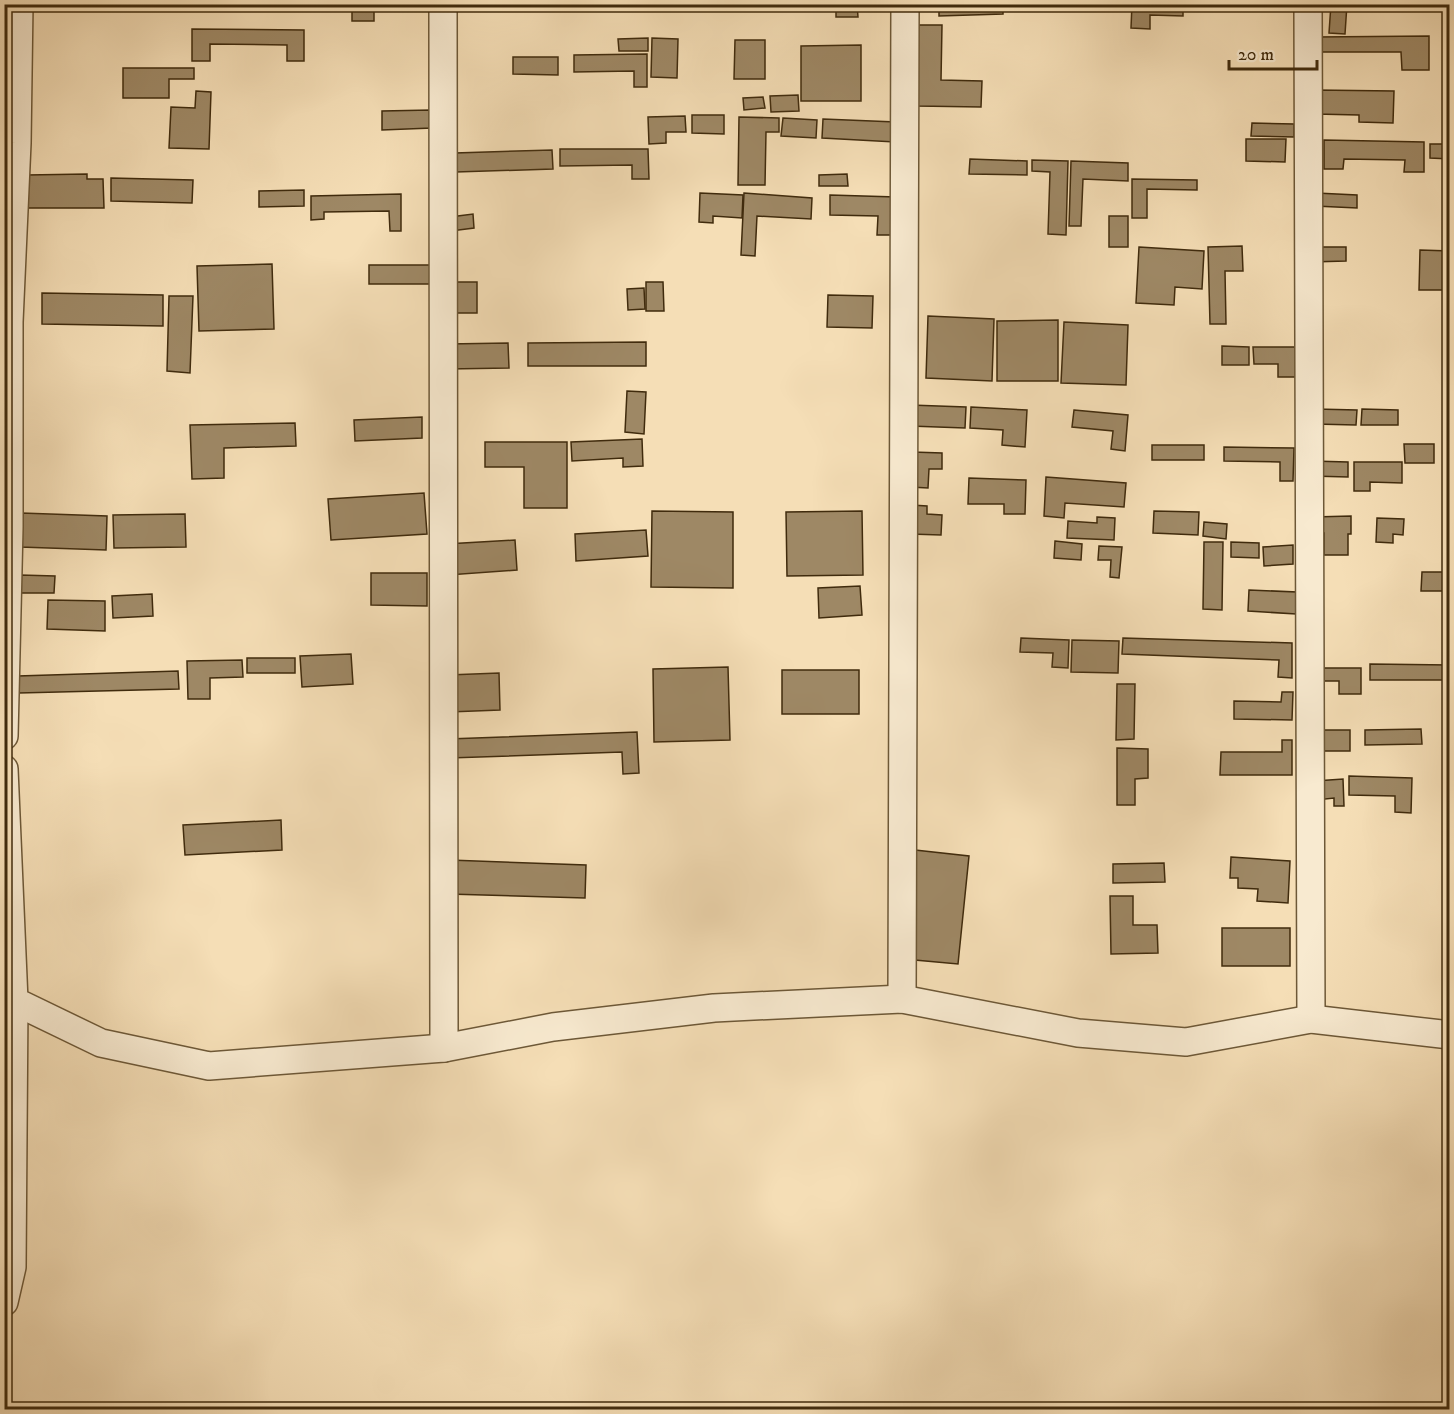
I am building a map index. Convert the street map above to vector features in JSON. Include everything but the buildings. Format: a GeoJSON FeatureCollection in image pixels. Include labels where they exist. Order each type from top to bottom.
{"type":"FeatureCollection","features":[{"type":"Feature","properties":{"kind":"street"},"geometry":{"type":"LineString","coordinates":[[4,736],[9,527],[9,322],[17,143],[19,4]]}},
{"type":"Feature","properties":{"kind":"street"},"geometry":{"type":"LineString","coordinates":[[443,4],[444,1048]]}},
{"type":"Feature","properties":{"kind":"street"},"geometry":{"type":"LineString","coordinates":[[902,999],[905,4]]}},
{"type":"Feature","properties":{"kind":"street"},"geometry":{"type":"LineString","coordinates":[[1308,4],[1311,1019]]}},
{"type":"Feature","properties":{"kind":"street"},"geometry":{"type":"LineString","coordinates":[[4,770],[12,1267],[4,1302]]}},
{"type":"Feature","properties":{"kind":"street"},"geometry":{"type":"LineString","coordinates":[[9,999],[101,1043],[209,1066],[444,1048],[553,1027],[714,1008],[902,999],[1078,1033],[1186,1042],[1311,1019],[1449,1035]]}}]}
